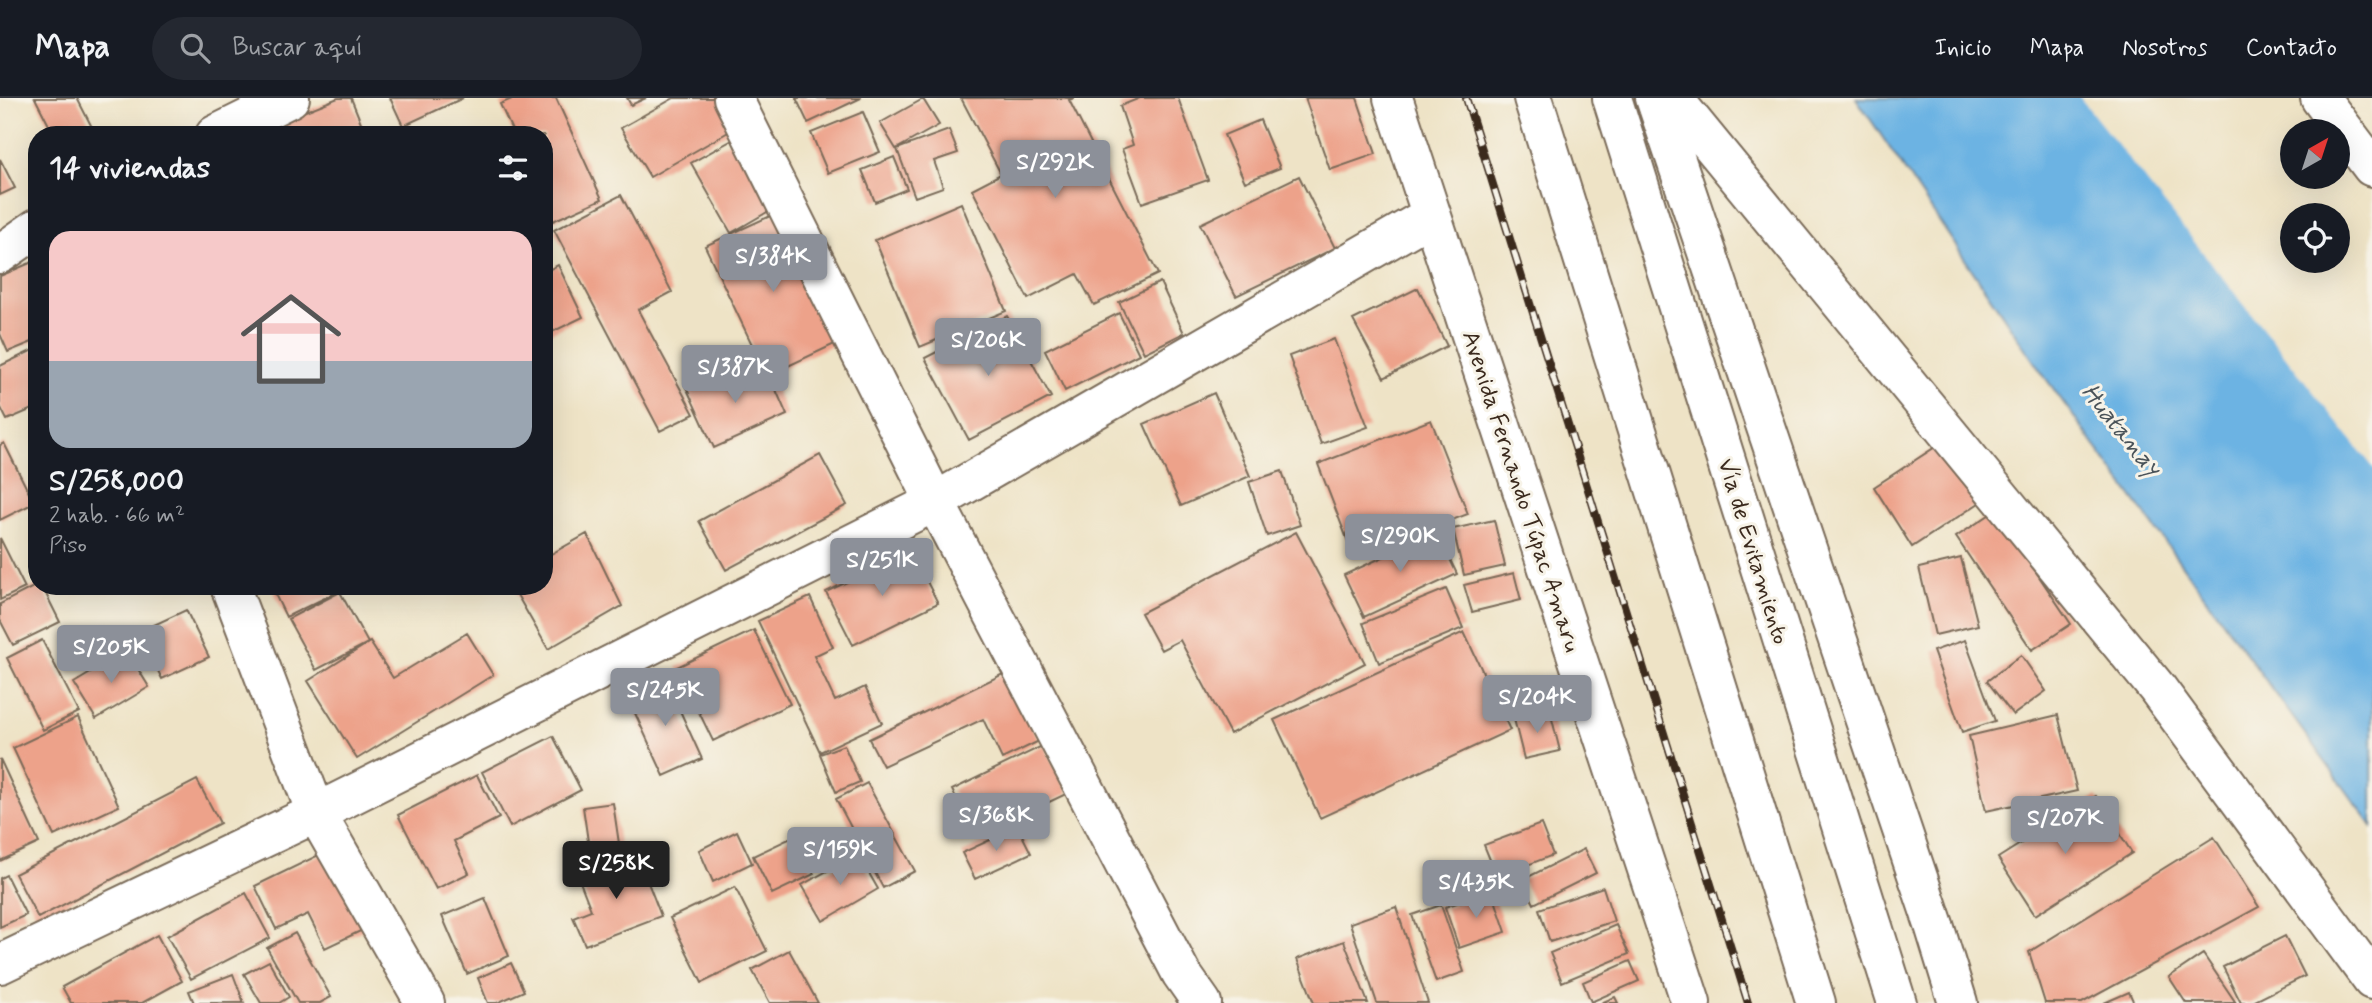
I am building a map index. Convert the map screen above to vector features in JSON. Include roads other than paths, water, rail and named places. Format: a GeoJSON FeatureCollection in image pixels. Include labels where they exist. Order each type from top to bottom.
{"type":"FeatureCollection","features":[{"type":"Feature","properties":{"kind":"main road"},"geometry":{"type":"LineString","coordinates":[[233,126],[290,98]]}},
{"type":"Feature","properties":{"kind":"main road"},"geometry":{"type":"LineString","coordinates":[[733,98],[935,502],[1181,973],[1202,1003]]}},
{"type":"Feature","properties":{"kind":"main road","name":"Avenida Fernando Túpac Amaru"},"geometry":{"type":"LineString","coordinates":[[1393,98],[1690,1003]]}},
{"type":"Feature","properties":{"kind":"main road"},"geometry":{"type":"LineString","coordinates":[[1533,98],[1816,1003]]}},
{"type":"Feature","properties":{"kind":"main road","name":"Vía de Evitamiento"},"geometry":{"type":"LineString","coordinates":[[1612,98],[1898,1003]]}},
{"type":"Feature","properties":{"kind":"main road"},"geometry":{"type":"LineString","coordinates":[[1655,98],[1958,1003]]}},
{"type":"Feature","properties":{"kind":"main road"},"geometry":{"type":"LineString","coordinates":[[1673,98],[2157,688],[2372,980]]}},
{"type":"Feature","properties":{"kind":"main road"},"geometry":{"type":"LineString","coordinates":[[2319,98],[2372,167]]}},
{"type":"Feature","properties":{"kind":"main road"},"geometry":{"type":"LineString","coordinates":[[0,964],[316,813],[935,502],[1430,216]]}},
{"type":"Feature","properties":{"kind":"main road"},"geometry":{"type":"LineString","coordinates":[[0,254],[28,234]]}},
{"type":"Feature","properties":{"kind":"main road"},"geometry":{"type":"LineString","coordinates":[[233,595],[316,813],[425,1003]]}},
{"type":"Feature","properties":{"kind":"water","name":"Huatanay"},"geometry":{"type":"Polygon","coordinates":[[[1856,98],[2019,98],[2372,543],[2372,826],[2039,369],[1856,98]]]}},
{"type":"Feature","properties":{"kind":"waterway"},"geometry":{"type":"LineString","coordinates":[[2019,98],[2372,543]]}},
{"type":"Feature","properties":{"kind":"railway"},"geometry":{"type":"LineString","coordinates":[[1466,98],[1748,1003]]}}]}
